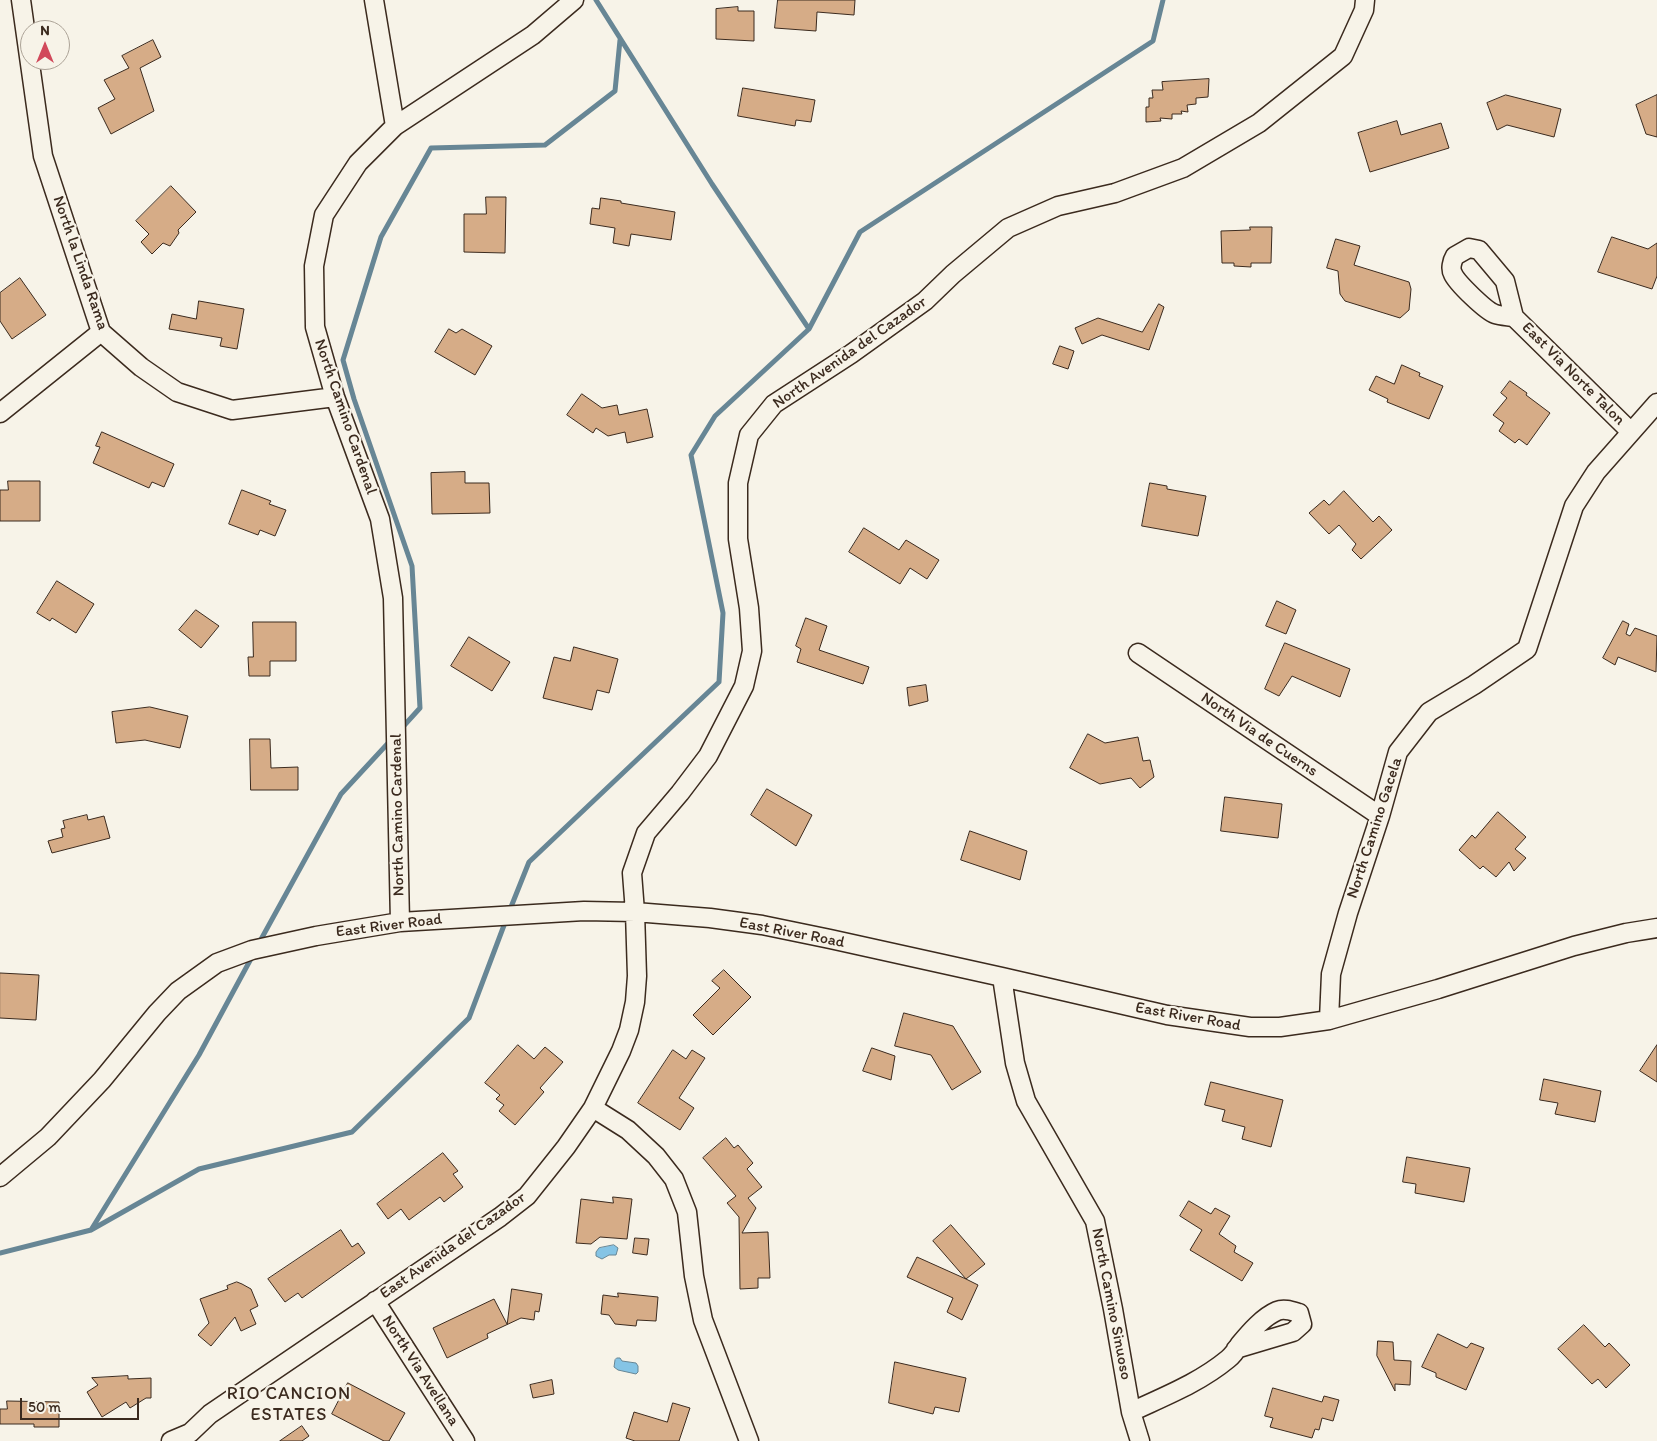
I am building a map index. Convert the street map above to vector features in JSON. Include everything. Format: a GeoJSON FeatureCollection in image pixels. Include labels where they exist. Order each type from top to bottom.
{"type":"FeatureCollection","features":[{"type":"Feature","properties":{"kind":"street","name":"North la Linda Rama"},"geometry":{"type":"LineString","coordinates":[[21,0],[43,156],[101,332],[141,367],[177,392],[232,410],[335,397]]}},
{"type":"Feature","properties":{"kind":"street"},"geometry":{"type":"LineString","coordinates":[[374,0],[395,126]]}},
{"type":"Feature","properties":{"kind":"street","name":"North Camino Cardenal"},"geometry":{"type":"LineString","coordinates":[[400,922],[393,598],[380,519],[335,397],[315,327],[314,266],[324,215],[358,163],[395,126],[533,35],[574,0]]}},
{"type":"Feature","properties":{"kind":"street","name":"North Avenida del Cazador"},"geometry":{"type":"LineString","coordinates":[[635,912],[632,872],[646,833],[708,756],[744,686],[752,651],[749,608],[738,539],[738,483],[749,435],[774,404],[851,354],[925,301],[953,274],[1008,228],[1058,206],[1115,193],[1183,168],[1259,123],[1343,56],[1364,10],[1365,0]]}},
{"type":"Feature","properties":{"kind":"street","name":"East Via Norte Talon"},"geometry":{"type":"LineString","coordinates":[[1514,317],[1631,432]]}},
{"type":"Feature","properties":{"kind":"street"},"geometry":{"type":"LineString","coordinates":[[0,413],[101,332]]}},
{"type":"Feature","properties":{"kind":"street","name":"North Camino Gacela"},"geometry":{"type":"LineString","coordinates":[[1329,1020],[1332,974],[1348,913],[1380,816],[1398,752],[1428,712],[1474,685],[1527,648],[1574,506],[1596,472],[1657,403]]}},
{"type":"Feature","properties":{"kind":"street","name":"North Via de Cuerns"},"geometry":{"type":"LineString","coordinates":[[1138,653],[1380,816]]}},
{"type":"Feature","properties":{"kind":"street","name":"East River Road"},"geometry":{"type":"LineString","coordinates":[[0,1177],[62,1123],[102,1080],[157,1013],[178,991],[217,963],[261,948],[316,936],[400,922],[584,911],[682,915],[762,925],[1167,1015],[1250,1027],[1280,1027],[1329,1020],[1438,989],[1574,946],[1626,933],[1657,928]]}},
{"type":"Feature","properties":{"kind":"street","name":"East Avenida del Cazador"},"geometry":{"type":"LineString","coordinates":[[171,1441],[192,1437],[210,1414],[500,1217],[527,1196],[566,1147],[593,1108],[621,1051],[629,1030],[635,1002],[637,976],[635,912]]}},
{"type":"Feature","properties":{"kind":"street","name":"North Camino Sinuoso"},"geometry":{"type":"LineString","coordinates":[[1002,977],[1015,1063],[1026,1101],[1095,1221],[1132,1412],[1140,1441]]}},
{"type":"Feature","properties":{"kind":"street"},"geometry":{"type":"LineString","coordinates":[[593,1108],[635,1137],[656,1156],[674,1179],[688,1212],[694,1276],[703,1320],[749,1441]]}},
{"type":"Feature","properties":{"kind":"street","name":"North Via Avellana"},"geometry":{"type":"LineString","coordinates":[[375,1301],[465,1441]]}},
{"type":"Feature","properties":{"kind":"street"},"geometry":{"type":"LineString","coordinates":[[1132,1412],[1195,1382],[1230,1357],[1236,1349]]}},
{"type":"Feature","properties":{"kind":"water"},"geometry":{"type":"Polygon","coordinates":[[[614,1245],[618,1248],[616,1255],[609,1255],[602,1259],[596,1256],[599,1248],[614,1245]]]}},
{"type":"Feature","properties":{"kind":"water"},"geometry":{"type":"Polygon","coordinates":[[[617,1358],[620,1358],[622,1361],[636,1363],[638,1372],[636,1374],[618,1370],[614,1367],[617,1358]]]}},
{"type":"Feature","properties":{"kind":"building"},"geometry":{"type":"Polygon","coordinates":[[[778,0],[855,0],[854,15],[817,12],[816,31],[775,28],[778,0]]]}},
{"type":"Feature","properties":{"kind":"building"},"geometry":{"type":"Polygon","coordinates":[[[738,7],[738,11],[754,11],[754,41],[716,39],[716,9],[738,7]]]}},
{"type":"Feature","properties":{"kind":"building"},"geometry":{"type":"Polygon","coordinates":[[[153,40],[161,57],[140,68],[154,111],[111,134],[98,108],[115,99],[104,80],[129,68],[122,56],[153,40]]]}},
{"type":"Feature","properties":{"kind":"building"},"geometry":{"type":"Polygon","coordinates":[[[1209,79],[1208,97],[1196,98],[1196,104],[1187,105],[1188,112],[1181,111],[1182,114],[1172,114],[1172,119],[1160,118],[1161,121],[1146,122],[1146,107],[1149,107],[1149,98],[1153,98],[1152,90],[1163,90],[1162,82],[1209,79]]]}},
{"type":"Feature","properties":{"kind":"building"},"geometry":{"type":"Polygon","coordinates":[[[743,88],[815,100],[811,122],[796,120],[795,126],[738,116],[743,88]]]}},
{"type":"Feature","properties":{"kind":"building"},"geometry":{"type":"Polygon","coordinates":[[[1506,95],[1561,109],[1554,137],[1507,125],[1497,130],[1487,103],[1506,95]]]}},
{"type":"Feature","properties":{"kind":"building"},"geometry":{"type":"Polygon","coordinates":[[[1657,95],[1657,137],[1646,134],[1636,105],[1657,95]]]}},
{"type":"Feature","properties":{"kind":"building"},"geometry":{"type":"Polygon","coordinates":[[[1397,121],[1401,135],[1441,123],[1449,148],[1370,172],[1358,133],[1397,121]]]}},
{"type":"Feature","properties":{"kind":"building"},"geometry":{"type":"Polygon","coordinates":[[[171,186],[196,212],[178,230],[179,233],[170,246],[163,243],[152,254],[141,242],[149,234],[136,221],[171,186]]]}},
{"type":"Feature","properties":{"kind":"building"},"geometry":{"type":"Polygon","coordinates":[[[486,197],[506,197],[505,253],[464,252],[464,214],[486,214],[486,197]]]}},
{"type":"Feature","properties":{"kind":"building"},"geometry":{"type":"Polygon","coordinates":[[[601,198],[675,212],[671,240],[631,234],[629,246],[613,243],[615,228],[590,224],[592,208],[599,209],[601,198]]]}},
{"type":"Feature","properties":{"kind":"building"},"geometry":{"type":"Polygon","coordinates":[[[1250,227],[1272,227],[1271,263],[1251,263],[1251,267],[1234,266],[1234,263],[1222,263],[1221,231],[1250,230],[1250,227]]]}},
{"type":"Feature","properties":{"kind":"building"},"geometry":{"type":"Polygon","coordinates":[[[1612,237],[1648,249],[1657,243],[1657,276],[1652,289],[1598,272],[1612,237]]]}},
{"type":"Feature","properties":{"kind":"building"},"geometry":{"type":"Polygon","coordinates":[[[1336,239],[1360,246],[1354,265],[1409,282],[1411,289],[1409,310],[1400,318],[1345,301],[1340,294],[1338,271],[1327,268],[1336,239]]]}},
{"type":"Feature","properties":{"kind":"building"},"geometry":{"type":"Polygon","coordinates":[[[20,278],[46,315],[12,339],[0,321],[0,293],[20,278]]]}},
{"type":"Feature","properties":{"kind":"building"},"geometry":{"type":"Polygon","coordinates":[[[199,301],[244,309],[237,349],[220,346],[222,338],[169,329],[172,314],[196,319],[199,301]]]}},
{"type":"Feature","properties":{"kind":"building"},"geometry":{"type":"Polygon","coordinates":[[[1159,304],[1164,307],[1149,350],[1102,335],[1082,344],[1075,328],[1098,318],[1142,332],[1159,304]]]}},
{"type":"Feature","properties":{"kind":"building"},"geometry":{"type":"Polygon","coordinates":[[[449,329],[456,333],[462,329],[492,346],[475,375],[435,352],[449,329]]]}},
{"type":"Feature","properties":{"kind":"building"},"geometry":{"type":"Polygon","coordinates":[[[1060,346],[1074,351],[1068,369],[1053,364],[1060,346]]]}},
{"type":"Feature","properties":{"kind":"building"},"geometry":{"type":"Polygon","coordinates":[[[1402,365],[1420,373],[1419,376],[1443,386],[1429,419],[1387,402],[1388,399],[1369,390],[1376,376],[1394,384],[1402,365]]]}},
{"type":"Feature","properties":{"kind":"building"},"geometry":{"type":"Polygon","coordinates":[[[1510,381],[1550,413],[1527,445],[1519,439],[1515,443],[1499,431],[1504,423],[1493,415],[1507,398],[1501,393],[1510,381]]]}},
{"type":"Feature","properties":{"kind":"building"},"geometry":{"type":"Polygon","coordinates":[[[582,394],[602,408],[617,405],[619,415],[647,409],[653,437],[627,443],[625,432],[608,436],[596,428],[593,433],[567,415],[582,394]]]}},
{"type":"Feature","properties":{"kind":"building"},"geometry":{"type":"Polygon","coordinates":[[[102,432],[174,464],[164,487],[152,482],[149,488],[93,463],[100,447],[96,446],[102,432]]]}},
{"type":"Feature","properties":{"kind":"building"},"geometry":{"type":"Polygon","coordinates":[[[465,472],[465,483],[489,483],[490,513],[432,514],[431,473],[465,472]]]}},
{"type":"Feature","properties":{"kind":"building"},"geometry":{"type":"Polygon","coordinates":[[[8,481],[40,481],[40,521],[0,521],[0,490],[8,490],[8,481]]]}},
{"type":"Feature","properties":{"kind":"building"},"geometry":{"type":"Polygon","coordinates":[[[1150,483],[1167,486],[1167,489],[1206,496],[1198,536],[1142,526],[1150,483]]]}},
{"type":"Feature","properties":{"kind":"building"},"geometry":{"type":"Polygon","coordinates":[[[242,490],[271,501],[269,504],[286,510],[275,536],[260,530],[258,535],[229,524],[242,490]]]}},
{"type":"Feature","properties":{"kind":"building"},"geometry":{"type":"Polygon","coordinates":[[[1344,491],[1373,522],[1379,516],[1392,530],[1361,559],[1352,550],[1356,544],[1339,525],[1329,534],[1309,513],[1324,500],[1329,505],[1344,491]]]}},
{"type":"Feature","properties":{"kind":"building"},"geometry":{"type":"Polygon","coordinates":[[[864,528],[899,550],[906,540],[939,560],[927,579],[910,568],[900,584],[849,552],[864,528]]]}},
{"type":"Feature","properties":{"kind":"building"},"geometry":{"type":"Polygon","coordinates":[[[57,581],[94,604],[76,633],[52,618],[50,621],[37,613],[57,581]]]}},
{"type":"Feature","properties":{"kind":"building"},"geometry":{"type":"Polygon","coordinates":[[[1277,601],[1296,610],[1286,634],[1266,626],[1277,601]]]}},
{"type":"Feature","properties":{"kind":"building"},"geometry":{"type":"Polygon","coordinates":[[[196,610],[219,626],[201,648],[179,630],[196,610]]]}},
{"type":"Feature","properties":{"kind":"building"},"geometry":{"type":"Polygon","coordinates":[[[806,618],[827,626],[819,650],[869,667],[863,684],[797,662],[801,649],[796,646],[806,618]]]}},
{"type":"Feature","properties":{"kind":"building"},"geometry":{"type":"Polygon","coordinates":[[[1623,621],[1629,624],[1626,634],[1630,636],[1635,628],[1657,636],[1656,672],[1618,657],[1615,665],[1603,658],[1623,621]]]}},
{"type":"Feature","properties":{"kind":"building"},"geometry":{"type":"Polygon","coordinates":[[[253,622],[296,622],[296,661],[270,661],[270,676],[249,676],[248,657],[253,657],[253,622]]]}},
{"type":"Feature","properties":{"kind":"building"},"geometry":{"type":"Polygon","coordinates":[[[469,637],[510,662],[492,691],[451,666],[469,637]]]}},
{"type":"Feature","properties":{"kind":"building"},"geometry":{"type":"Polygon","coordinates":[[[1285,643],[1350,669],[1340,697],[1292,676],[1279,696],[1265,689],[1285,643]]]}},
{"type":"Feature","properties":{"kind":"building"},"geometry":{"type":"Polygon","coordinates":[[[574,647],[618,659],[609,693],[597,690],[592,710],[543,698],[554,657],[570,661],[574,647]]]}},
{"type":"Feature","properties":{"kind":"building"},"geometry":{"type":"Polygon","coordinates":[[[926,685],[928,701],[909,706],[907,688],[926,685]]]}},
{"type":"Feature","properties":{"kind":"building"},"geometry":{"type":"Polygon","coordinates":[[[150,707],[188,716],[180,748],[145,740],[116,743],[112,712],[150,707]]]}},
{"type":"Feature","properties":{"kind":"building"},"geometry":{"type":"Polygon","coordinates":[[[1088,734],[1105,743],[1138,737],[1143,761],[1150,760],[1154,777],[1140,788],[1131,778],[1100,784],[1070,768],[1088,734]]]}},
{"type":"Feature","properties":{"kind":"building"},"geometry":{"type":"Polygon","coordinates":[[[250,739],[270,739],[271,768],[298,767],[298,790],[251,790],[250,739]]]}},
{"type":"Feature","properties":{"kind":"building"},"geometry":{"type":"Polygon","coordinates":[[[767,789],[812,815],[796,846],[751,815],[767,789]]]}},
{"type":"Feature","properties":{"kind":"building"},"geometry":{"type":"Polygon","coordinates":[[[1225,797],[1282,804],[1278,838],[1221,831],[1225,797]]]}},
{"type":"Feature","properties":{"kind":"building"},"geometry":{"type":"Polygon","coordinates":[[[1498,812],[1526,837],[1515,849],[1526,858],[1514,871],[1509,862],[1496,877],[1483,866],[1480,869],[1459,850],[1472,835],[1475,838],[1498,812]]]}},
{"type":"Feature","properties":{"kind":"building"},"geometry":{"type":"Polygon","coordinates":[[[87,815],[88,820],[104,816],[110,838],[52,853],[48,841],[63,837],[61,829],[65,828],[63,821],[87,815]]]}},
{"type":"Feature","properties":{"kind":"building"},"geometry":{"type":"Polygon","coordinates":[[[970,831],[1027,851],[1020,880],[961,860],[970,831]]]}},
{"type":"Feature","properties":{"kind":"building"},"geometry":{"type":"Polygon","coordinates":[[[724,970],[751,997],[713,1035],[693,1015],[720,988],[712,981],[724,970]]]}},
{"type":"Feature","properties":{"kind":"building"},"geometry":{"type":"Polygon","coordinates":[[[0,973],[39,975],[36,1020],[0,1018],[0,973]]]}},
{"type":"Feature","properties":{"kind":"building"},"geometry":{"type":"Polygon","coordinates":[[[904,1013],[953,1026],[981,1072],[952,1090],[931,1055],[895,1046],[904,1013]]]}},
{"type":"Feature","properties":{"kind":"building"},"geometry":{"type":"Polygon","coordinates":[[[518,1045],[534,1059],[545,1047],[563,1062],[540,1088],[544,1092],[515,1125],[499,1111],[504,1105],[496,1099],[500,1095],[485,1083],[518,1045]]]}},
{"type":"Feature","properties":{"kind":"building"},"geometry":{"type":"Polygon","coordinates":[[[1657,1045],[1657,1082],[1640,1071],[1657,1045]]]}},
{"type":"Feature","properties":{"kind":"building"},"geometry":{"type":"Polygon","coordinates":[[[872,1048],[895,1056],[891,1080],[863,1071],[872,1048]]]}},
{"type":"Feature","properties":{"kind":"building"},"geometry":{"type":"Polygon","coordinates":[[[673,1050],[686,1059],[692,1050],[705,1058],[679,1098],[694,1108],[680,1130],[638,1103],[673,1050]]]}},
{"type":"Feature","properties":{"kind":"building"},"geometry":{"type":"Polygon","coordinates":[[[1544,1079],[1601,1091],[1595,1122],[1555,1114],[1558,1103],[1540,1100],[1544,1079]]]}},
{"type":"Feature","properties":{"kind":"building"},"geometry":{"type":"Polygon","coordinates":[[[1211,1082],[1283,1100],[1271,1147],[1242,1139],[1245,1127],[1222,1121],[1225,1110],[1205,1105],[1211,1082]]]}},
{"type":"Feature","properties":{"kind":"building"},"geometry":{"type":"Polygon","coordinates":[[[726,1138],[734,1148],[738,1145],[753,1163],[747,1169],[762,1187],[748,1198],[756,1208],[742,1233],[768,1232],[770,1278],[758,1278],[758,1288],[740,1289],[739,1217],[727,1203],[736,1196],[703,1158],[726,1138]]]}},
{"type":"Feature","properties":{"kind":"building"},"geometry":{"type":"Polygon","coordinates":[[[443,1153],[458,1171],[453,1174],[463,1187],[444,1202],[440,1197],[409,1220],[401,1209],[388,1219],[377,1204],[443,1153]]]}},
{"type":"Feature","properties":{"kind":"building"},"geometry":{"type":"Polygon","coordinates":[[[1407,1157],[1470,1168],[1464,1202],[1415,1193],[1416,1184],[1403,1182],[1407,1157]]]}},
{"type":"Feature","properties":{"kind":"building"},"geometry":{"type":"Polygon","coordinates":[[[613,1197],[632,1199],[627,1239],[600,1237],[591,1244],[576,1243],[581,1199],[613,1203],[613,1197]]]}},
{"type":"Feature","properties":{"kind":"building"},"geometry":{"type":"Polygon","coordinates":[[[1189,1201],[1211,1214],[1215,1208],[1230,1216],[1219,1234],[1236,1246],[1234,1252],[1253,1263],[1242,1281],[1190,1250],[1202,1230],[1180,1216],[1189,1201]]]}},
{"type":"Feature","properties":{"kind":"building"},"geometry":{"type":"Polygon","coordinates":[[[951,1225],[985,1264],[966,1279],[933,1241],[951,1225]]]}},
{"type":"Feature","properties":{"kind":"building"},"geometry":{"type":"Polygon","coordinates":[[[341,1230],[352,1247],[358,1243],[365,1253],[302,1298],[298,1293],[285,1302],[268,1279],[341,1230]]]}},
{"type":"Feature","properties":{"kind":"building"},"geometry":{"type":"Polygon","coordinates":[[[635,1238],[649,1239],[647,1255],[633,1253],[635,1238]]]}},
{"type":"Feature","properties":{"kind":"building"},"geometry":{"type":"Polygon","coordinates":[[[917,1257],[978,1285],[962,1320],[947,1312],[953,1298],[907,1277],[917,1257]]]}},
{"type":"Feature","properties":{"kind":"building"},"geometry":{"type":"Polygon","coordinates":[[[237,1282],[251,1289],[258,1306],[250,1310],[256,1324],[241,1331],[235,1317],[211,1346],[198,1335],[209,1323],[200,1299],[228,1289],[227,1286],[237,1282]]]}},
{"type":"Feature","properties":{"kind":"building"},"geometry":{"type":"Polygon","coordinates":[[[512,1289],[542,1294],[539,1312],[535,1311],[534,1320],[521,1318],[487,1334],[488,1338],[447,1358],[433,1328],[494,1299],[507,1324],[512,1289]]]}},
{"type":"Feature","properties":{"kind":"building"},"geometry":{"type":"Polygon","coordinates":[[[618,1293],[658,1297],[656,1321],[637,1320],[636,1326],[615,1324],[609,1315],[601,1314],[603,1295],[618,1297],[618,1293]]]}},
{"type":"Feature","properties":{"kind":"building"},"geometry":{"type":"Polygon","coordinates":[[[1584,1325],[1605,1347],[1609,1343],[1630,1365],[1606,1388],[1598,1379],[1592,1384],[1558,1349],[1584,1325]]]}},
{"type":"Feature","properties":{"kind":"building"},"geometry":{"type":"Polygon","coordinates":[[[1438,1334],[1467,1348],[1471,1343],[1484,1348],[1466,1390],[1436,1377],[1436,1373],[1422,1367],[1438,1334]]]}},
{"type":"Feature","properties":{"kind":"building"},"geometry":{"type":"Polygon","coordinates":[[[1378,1341],[1393,1342],[1394,1360],[1411,1361],[1410,1385],[1395,1384],[1395,1391],[1377,1356],[1378,1341]]]}},
{"type":"Feature","properties":{"kind":"building"},"geometry":{"type":"Polygon","coordinates":[[[895,1362],[966,1378],[959,1412],[935,1407],[933,1414],[889,1403],[895,1362]]]}},
{"type":"Feature","properties":{"kind":"building"},"geometry":{"type":"Polygon","coordinates":[[[128,1376],[128,1379],[151,1378],[151,1398],[146,1398],[130,1408],[126,1402],[102,1417],[87,1392],[98,1385],[92,1378],[128,1376]]]}},
{"type":"Feature","properties":{"kind":"building"},"geometry":{"type":"Polygon","coordinates":[[[552,1380],[554,1394],[533,1398],[530,1385],[552,1380]]]}},
{"type":"Feature","properties":{"kind":"building"},"geometry":{"type":"Polygon","coordinates":[[[348,1383],[405,1413],[389,1441],[384,1441],[332,1414],[348,1383]]]}},
{"type":"Feature","properties":{"kind":"building"},"geometry":{"type":"Polygon","coordinates":[[[1273,1388],[1322,1402],[1324,1396],[1339,1400],[1333,1421],[1322,1418],[1319,1430],[1315,1429],[1312,1438],[1270,1427],[1273,1418],[1265,1416],[1273,1388]]]}},
{"type":"Feature","properties":{"kind":"building"},"geometry":{"type":"Polygon","coordinates":[[[7,1401],[59,1402],[59,1427],[34,1427],[34,1424],[0,1424],[0,1409],[7,1409],[7,1401]]]}},
{"type":"Feature","properties":{"kind":"building"},"geometry":{"type":"Polygon","coordinates":[[[673,1403],[690,1408],[679,1441],[635,1441],[626,1438],[634,1412],[667,1422],[673,1403]]]}},
{"type":"Feature","properties":{"kind":"building"},"geometry":{"type":"Polygon","coordinates":[[[302,1426],[309,1436],[302,1441],[280,1441],[302,1426]]]}},
{"type":"Feature","properties":{"kind":"waterway"},"geometry":{"type":"LineString","coordinates":[[509,912],[529,862],[719,682],[723,613],[691,455],[715,416],[809,329],[712,184],[596,0]]}},
{"type":"Feature","properties":{"kind":"waterway"},"geometry":{"type":"LineString","coordinates":[[809,329],[860,232],[1153,41],[1163,0]]}},
{"type":"Feature","properties":{"kind":"waterway"},"geometry":{"type":"LineString","coordinates":[[400,730],[420,708],[412,566],[354,399],[343,360],[381,237],[431,148],[545,145],[615,91],[620,40]]}},
{"type":"Feature","properties":{"kind":"waterway"},"geometry":{"type":"LineString","coordinates":[[259,943],[341,794],[391,740]]}},
{"type":"Feature","properties":{"kind":"waterway"},"geometry":{"type":"LineString","coordinates":[[0,1253],[91,1230],[199,1169],[352,1132],[469,1018],[506,920]]}},
{"type":"Feature","properties":{"kind":"waterway"},"geometry":{"type":"LineString","coordinates":[[91,1230],[199,1055],[253,955]]}},
{"type":"Feature","properties":{"kind":"district","name":"RIO CANCION ESTATES"},"geometry":{"type":"Point","coordinates":[289,1404]}}]}
